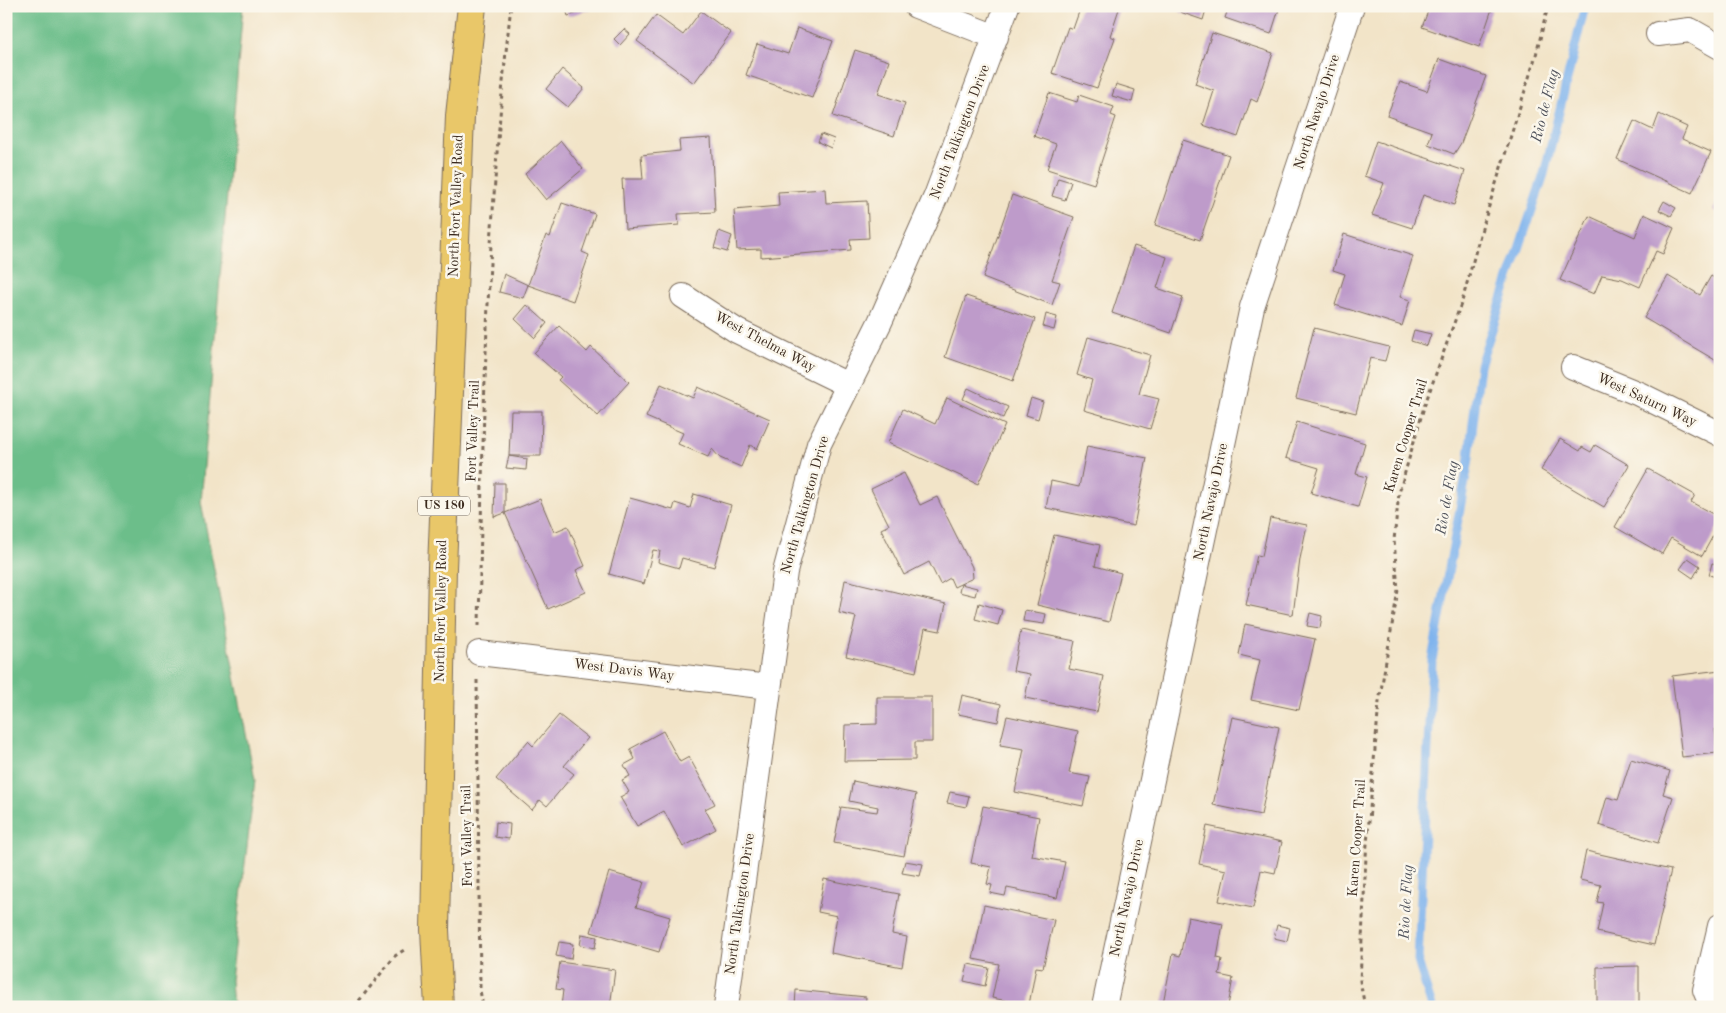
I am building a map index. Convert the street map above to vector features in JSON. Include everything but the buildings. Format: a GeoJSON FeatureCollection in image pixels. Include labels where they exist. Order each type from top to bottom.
{"type":"FeatureCollection","features":[{"type":"Feature","properties":{"kind":"main road","name":"North Fort Valley Road"},"geometry":{"type":"LineString","coordinates":[[439,1007],[435,930],[442,548],[460,116],[472,6]]}},
{"type":"Feature","properties":{"kind":"street"},"geometry":{"type":"LineString","coordinates":[[916,6],[996,37]]}},
{"type":"Feature","properties":{"kind":"street","name":"North Talkington Drive"},"geometry":{"type":"LineString","coordinates":[[726,1007],[785,572],[819,444],[880,322],[936,196],[1006,6]]}},
{"type":"Feature","properties":{"kind":"street","name":"North Navajo Drive"},"geometry":{"type":"LineString","coordinates":[[1104,1007],[1252,307],[1352,6]]}},
{"type":"Feature","properties":{"kind":"street"},"geometry":{"type":"LineString","coordinates":[[1658,34],[1690,30],[1720,47]]}},
{"type":"Feature","properties":{"kind":"street","name":"West Thelma Way"},"geometry":{"type":"LineString","coordinates":[[683,296],[738,331],[848,385]]}},
{"type":"Feature","properties":{"kind":"street","name":"West Saturn Way"},"geometry":{"type":"LineString","coordinates":[[1573,367],[1639,394],[1720,434]]}},
{"type":"Feature","properties":{"kind":"street","name":"West Davis Way"},"geometry":{"type":"LineString","coordinates":[[479,653],[769,687]]}},
{"type":"Feature","properties":{"kind":"street"},"geometry":{"type":"LineString","coordinates":[[1712,1007],[1705,990],[1720,926]]}},
{"type":"Feature","properties":{"kind":"path","name":"Fort Valley Trail"},"geometry":{"type":"LineString","coordinates":[[482,1007],[480,990],[476,694],[479,653],[482,469],[490,263],[501,87],[511,6]]}},
{"type":"Feature","properties":{"kind":"path","name":"Karen Cooper Trail"},"geometry":{"type":"LineString","coordinates":[[1365,1007],[1360,981],[1366,856],[1379,702],[1398,590],[1394,540],[1398,493],[1424,407],[1463,298],[1480,235],[1536,55],[1548,6]]}},
{"type":"Feature","properties":{"kind":"path"},"geometry":{"type":"LineString","coordinates":[[354,1007],[395,956],[435,930]]}},
{"type":"Feature","properties":{"kind":"green space"},"geometry":{"type":"Polygon","coordinates":[[[6,6],[243,6],[201,502],[255,780],[231,980],[233,1007],[6,1007],[6,6]]]}},
{"type":"Feature","properties":{"kind":"waterway","name":"Rio de Flag"},"geometry":{"type":"LineString","coordinates":[[1432,1007],[1418,961],[1432,660],[1468,465],[1480,365],[1544,174],[1585,6]]}}]}
